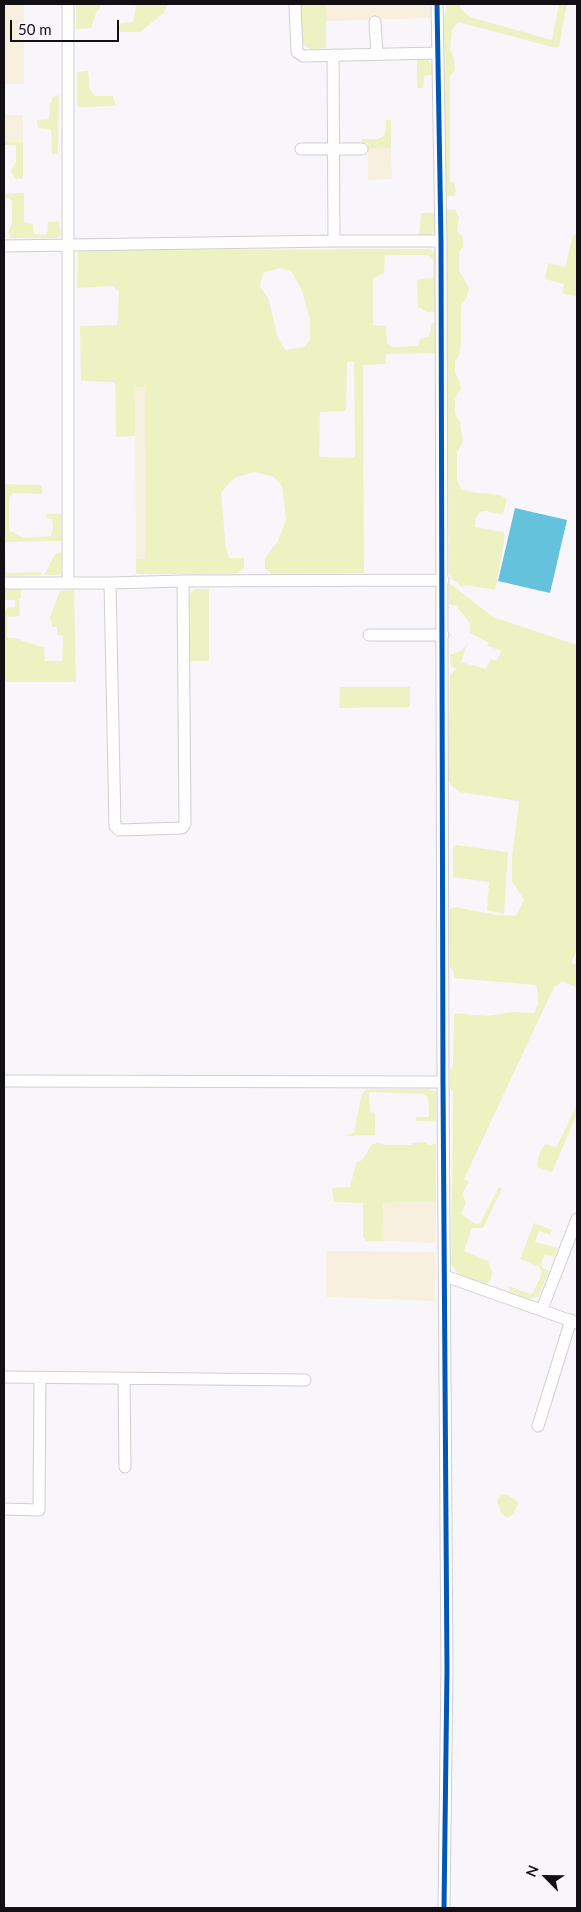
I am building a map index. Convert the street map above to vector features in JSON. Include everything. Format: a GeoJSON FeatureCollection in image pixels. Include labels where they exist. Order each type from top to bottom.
{"type":"FeatureCollection","features":[{"type":"Feature","properties":{"kind":"street"},"geometry":{"type":"LineString","coordinates":[[68,4],[68,582]]}},
{"type":"Feature","properties":{"kind":"street"},"geometry":{"type":"LineString","coordinates":[[295,4],[297,52],[302,56],[438,53]]}},
{"type":"Feature","properties":{"kind":"street"},"geometry":{"type":"LineString","coordinates":[[437,4],[441,241],[443,580],[443,1082],[447,1680],[444,1908]]}},
{"type":"Feature","properties":{"kind":"street"},"geometry":{"type":"LineString","coordinates":[[375,22],[377,54]]}},
{"type":"Feature","properties":{"kind":"street"},"geometry":{"type":"LineString","coordinates":[[332,55],[334,241]]}},
{"type":"Feature","properties":{"kind":"street"},"geometry":{"type":"LineString","coordinates":[[301,149],[362,149]]}},
{"type":"Feature","properties":{"kind":"street"},"geometry":{"type":"LineString","coordinates":[[4,246],[441,241]]}},
{"type":"Feature","properties":{"kind":"street"},"geometry":{"type":"LineString","coordinates":[[4,583],[443,580]]}},
{"type":"Feature","properties":{"kind":"street"},"geometry":{"type":"LineString","coordinates":[[110,583],[115,826],[119,830],[182,828],[184,824],[183,581]]}},
{"type":"Feature","properties":{"kind":"street"},"geometry":{"type":"LineString","coordinates":[[369,636],[443,635]]}},
{"type":"Feature","properties":{"kind":"street"},"geometry":{"type":"LineString","coordinates":[[4,1081],[443,1082]]}},
{"type":"Feature","properties":{"kind":"street"},"geometry":{"type":"LineString","coordinates":[[542,1309],[577,1219]]}},
{"type":"Feature","properties":{"kind":"street"},"geometry":{"type":"LineString","coordinates":[[445,1276],[574,1322],[538,1426]]}},
{"type":"Feature","properties":{"kind":"street"},"geometry":{"type":"LineString","coordinates":[[4,1377],[305,1380]]}},
{"type":"Feature","properties":{"kind":"street"},"geometry":{"type":"LineString","coordinates":[[4,1509],[39,1510],[40,1378]]}},
{"type":"Feature","properties":{"kind":"street"},"geometry":{"type":"LineString","coordinates":[[124,1379],[125,1467]]}},
{"type":"Feature","properties":{"kind":"green space"},"geometry":{"type":"Polygon","coordinates":[[[76,4],[100,4],[91,28],[76,29],[76,4]]]}},
{"type":"Feature","properties":{"kind":"green space"},"geometry":{"type":"Polygon","coordinates":[[[136,4],[167,4],[164,13],[140,32],[120,32],[118,27],[121,23],[133,22],[136,4]]]}},
{"type":"Feature","properties":{"kind":"green space"},"geometry":{"type":"Polygon","coordinates":[[[300,4],[326,4],[326,48],[310,49],[302,43],[300,4]]]}},
{"type":"Feature","properties":{"kind":"green space"},"geometry":{"type":"Polygon","coordinates":[[[446,4],[459,4],[461,9],[470,17],[552,40],[559,4],[567,4],[559,46],[556,48],[458,22],[452,30],[450,50],[453,55],[455,70],[450,77],[450,181],[454,183],[455,196],[445,196],[444,15],[446,4]]]}},
{"type":"Feature","properties":{"kind":"green space"},"geometry":{"type":"Polygon","coordinates":[[[417,60],[428,60],[432,65],[433,75],[424,76],[423,88],[417,88],[417,60]]]}},
{"type":"Feature","properties":{"kind":"green space"},"geometry":{"type":"Polygon","coordinates":[[[88,71],[90,90],[95,96],[113,96],[116,106],[77,106],[77,72],[88,71]]]}},
{"type":"Feature","properties":{"kind":"green space"},"geometry":{"type":"Polygon","coordinates":[[[59,95],[58,154],[52,154],[51,131],[50,129],[38,128],[37,120],[49,119],[50,104],[53,97],[59,95]]]}},
{"type":"Feature","properties":{"kind":"green space"},"geometry":{"type":"Polygon","coordinates":[[[386,120],[391,120],[391,148],[368,148],[368,143],[362,143],[362,139],[378,139],[385,135],[386,120]]]}},
{"type":"Feature","properties":{"kind":"green space"},"geometry":{"type":"Polygon","coordinates":[[[4,142],[23,142],[23,178],[16,179],[11,170],[16,162],[16,145],[4,145],[4,142]]]}},
{"type":"Feature","properties":{"kind":"green space"},"geometry":{"type":"Polygon","coordinates":[[[24,193],[24,222],[33,224],[34,234],[47,235],[48,222],[59,221],[61,234],[57,238],[11,238],[8,232],[12,223],[12,202],[10,198],[4,198],[4,194],[24,193]]]}},
{"type":"Feature","properties":{"kind":"green space"},"geometry":{"type":"Polygon","coordinates":[[[455,209],[459,217],[457,231],[463,237],[463,247],[459,253],[459,270],[469,288],[467,297],[461,306],[461,345],[459,355],[455,361],[455,373],[461,389],[455,399],[455,414],[460,422],[463,442],[457,452],[457,480],[461,488],[471,492],[500,495],[507,499],[503,515],[486,511],[480,512],[476,518],[475,527],[503,532],[505,537],[495,590],[466,585],[462,587],[452,579],[449,573],[446,210],[455,209]]]}},
{"type":"Feature","properties":{"kind":"green space"},"geometry":{"type":"Polygon","coordinates":[[[421,213],[436,213],[436,230],[431,235],[419,235],[421,213]]]}},
{"type":"Feature","properties":{"kind":"green space"},"geometry":{"type":"Polygon","coordinates":[[[577,233],[577,297],[562,293],[564,284],[545,279],[548,263],[565,267],[573,236],[577,233]]]}},
{"type":"Feature","properties":{"kind":"green space"},"geometry":{"type":"Polygon","coordinates":[[[430,249],[436,254],[437,312],[427,312],[418,307],[417,281],[433,278],[433,260],[428,255],[385,255],[384,273],[373,278],[373,325],[386,326],[387,344],[392,347],[418,346],[420,339],[429,336],[432,323],[437,323],[437,353],[386,354],[386,364],[363,365],[364,573],[272,574],[265,569],[265,558],[278,541],[286,520],[282,486],[274,477],[254,472],[234,478],[221,493],[226,547],[229,558],[244,558],[244,568],[236,574],[136,574],[136,559],[146,559],[145,388],[135,388],[135,436],[116,437],[115,382],[81,381],[80,326],[117,325],[119,292],[113,286],[77,288],[78,250],[430,249]],[[281,268],[263,273],[260,286],[269,300],[278,339],[286,350],[304,347],[310,340],[310,319],[302,291],[292,272],[281,268]],[[354,361],[347,362],[346,411],[320,412],[319,457],[355,458],[354,361]]]}},
{"type":"Feature","properties":{"kind":"green space"},"geometry":{"type":"Polygon","coordinates":[[[4,484],[42,485],[42,494],[13,493],[9,498],[9,530],[16,534],[24,538],[51,536],[53,529],[52,519],[46,518],[46,514],[61,514],[61,541],[5,542],[6,572],[41,572],[41,575],[4,576],[4,484]]]}},
{"type":"Feature","properties":{"kind":"green space"},"geometry":{"type":"Polygon","coordinates":[[[61,552],[61,572],[59,575],[44,575],[55,554],[61,552]]]}},
{"type":"Feature","properties":{"kind":"green space"},"geometry":{"type":"Polygon","coordinates":[[[448,582],[493,617],[577,645],[577,950],[571,963],[577,965],[577,988],[563,981],[554,987],[464,1179],[469,1182],[462,1194],[466,1203],[461,1214],[476,1224],[480,1223],[499,1187],[502,1189],[483,1228],[472,1228],[464,1251],[488,1261],[492,1272],[491,1280],[486,1284],[458,1274],[451,1264],[453,1092],[450,1088],[450,1070],[453,1066],[454,1013],[487,1016],[512,1012],[534,1013],[538,1004],[538,996],[536,985],[454,978],[453,970],[450,967],[449,910],[454,907],[497,915],[516,916],[524,900],[512,881],[512,856],[519,801],[459,792],[448,779],[450,675],[456,668],[451,667],[450,655],[462,650],[468,643],[461,662],[486,669],[490,659],[497,661],[501,651],[488,646],[489,643],[470,633],[470,624],[467,619],[456,606],[449,604],[448,582]]]}},
{"type":"Feature","properties":{"kind":"green space"},"geometry":{"type":"Polygon","coordinates":[[[4,589],[21,589],[21,599],[19,599],[20,616],[7,617],[7,638],[15,638],[44,647],[45,661],[62,661],[63,636],[57,635],[57,627],[52,627],[50,617],[60,591],[74,590],[76,682],[4,682],[4,614],[7,608],[15,607],[15,600],[4,600],[4,589]]]}},
{"type":"Feature","properties":{"kind":"green space"},"geometry":{"type":"Polygon","coordinates":[[[194,589],[209,589],[209,661],[190,661],[190,594],[194,589]]]}},
{"type":"Feature","properties":{"kind":"green space"},"geometry":{"type":"Polygon","coordinates":[[[340,687],[410,687],[410,707],[339,708],[340,687]]]}},
{"type":"Feature","properties":{"kind":"green space"},"geometry":{"type":"Polygon","coordinates":[[[456,845],[508,852],[504,914],[487,910],[489,882],[453,877],[453,847],[456,845]]]}},
{"type":"Feature","properties":{"kind":"green space"},"geometry":{"type":"Polygon","coordinates":[[[366,1089],[430,1089],[436,1092],[436,1119],[434,1121],[417,1121],[415,1117],[428,1117],[429,1115],[428,1097],[423,1094],[373,1092],[369,1093],[370,1112],[375,1113],[375,1135],[347,1136],[354,1133],[361,1096],[366,1089]]]}},
{"type":"Feature","properties":{"kind":"green space"},"geometry":{"type":"Polygon","coordinates":[[[577,1104],[577,1114],[552,1172],[537,1167],[542,1148],[546,1144],[556,1148],[577,1104]]]}},
{"type":"Feature","properties":{"kind":"green space"},"geometry":{"type":"Polygon","coordinates":[[[425,1142],[429,1145],[436,1144],[436,1202],[383,1203],[384,1241],[366,1241],[363,1237],[363,1203],[334,1202],[332,1188],[350,1187],[356,1163],[362,1160],[372,1144],[411,1145],[412,1143],[425,1142]]]}},
{"type":"Feature","properties":{"kind":"green space"},"geometry":{"type":"Polygon","coordinates":[[[534,1223],[552,1230],[550,1235],[539,1231],[535,1242],[558,1248],[554,1257],[545,1255],[541,1262],[543,1268],[549,1271],[538,1297],[527,1299],[510,1293],[509,1286],[530,1294],[533,1293],[540,1278],[542,1271],[538,1266],[520,1259],[534,1223]]]}},
{"type":"Feature","properties":{"kind":"green space"},"geometry":{"type":"Polygon","coordinates":[[[501,1494],[508,1495],[518,1502],[511,1516],[507,1518],[501,1513],[498,1505],[498,1499],[501,1494]]]}},
{"type":"Feature","properties":{"kind":"sand"},"geometry":{"type":"Polygon","coordinates":[[[4,4],[24,4],[24,84],[4,84],[4,4]]]}},
{"type":"Feature","properties":{"kind":"sand"},"geometry":{"type":"Polygon","coordinates":[[[326,4],[431,4],[431,18],[326,21],[326,4]]]}},
{"type":"Feature","properties":{"kind":"sand"},"geometry":{"type":"Polygon","coordinates":[[[4,115],[23,115],[23,142],[4,142],[4,115]]]}},
{"type":"Feature","properties":{"kind":"sand"},"geometry":{"type":"Polygon","coordinates":[[[368,148],[391,148],[392,179],[368,180],[368,148]]]}},
{"type":"Feature","properties":{"kind":"sand"},"geometry":{"type":"Polygon","coordinates":[[[135,387],[145,387],[146,559],[136,559],[135,387]]]}},
{"type":"Feature","properties":{"kind":"sand"},"geometry":{"type":"Polygon","coordinates":[[[436,1202],[435,1243],[384,1241],[383,1203],[436,1202]]]}},
{"type":"Feature","properties":{"kind":"sand"},"geometry":{"type":"Polygon","coordinates":[[[326,1251],[435,1252],[435,1301],[326,1297],[326,1251]]]}},
{"type":"Feature","properties":{"kind":"water"},"geometry":{"type":"Polygon","coordinates":[[[515,508],[567,520],[550,593],[498,581],[515,508]]]}},
{"type":"Feature","properties":{"kind":"cycle path"},"geometry":{"type":"LineString","coordinates":[[437,4],[441,241],[443,1082],[447,1670],[444,1908]]}}]}
